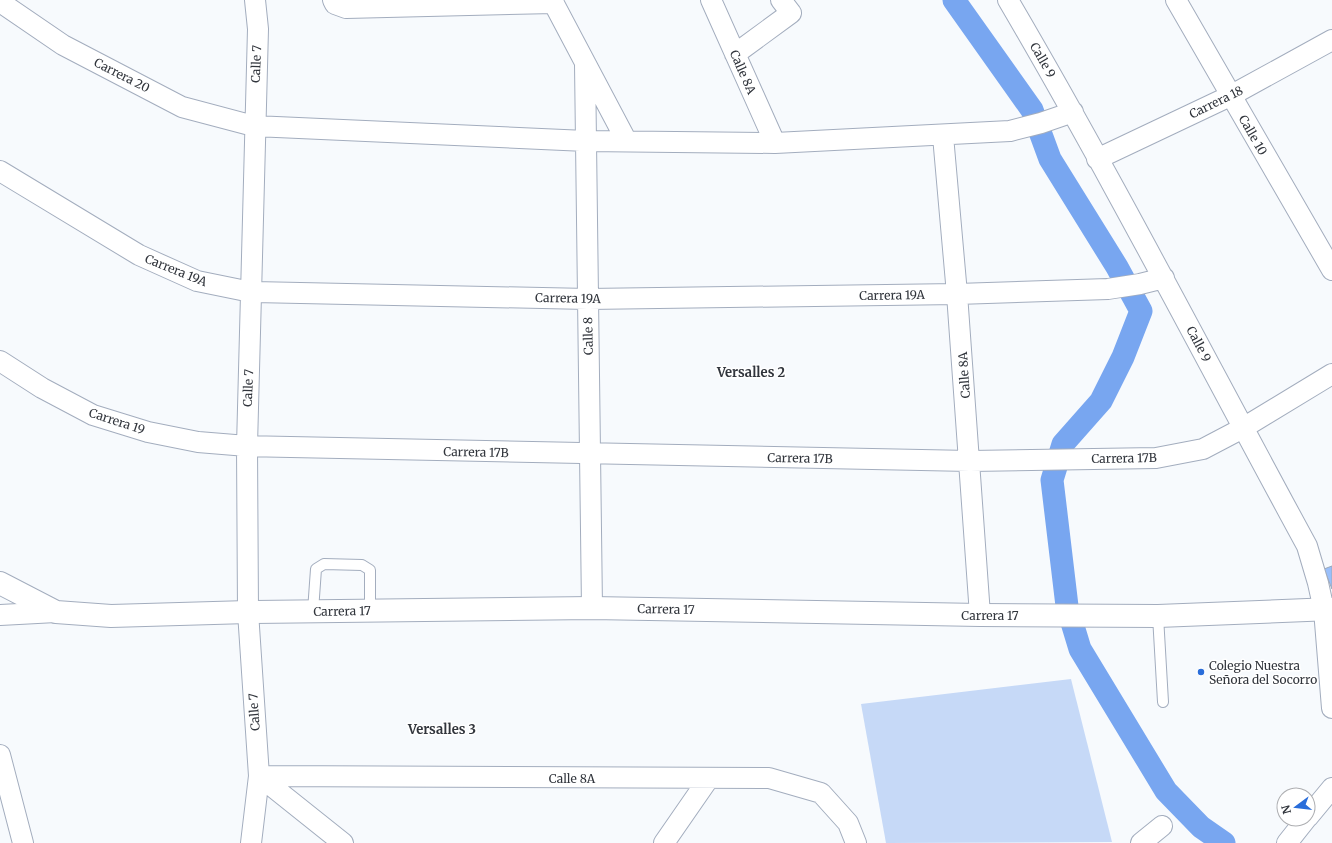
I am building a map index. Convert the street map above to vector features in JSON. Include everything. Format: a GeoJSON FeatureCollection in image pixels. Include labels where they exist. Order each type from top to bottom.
{"type":"FeatureCollection","features":[{"type":"Feature","properties":{"kind":"street","name":"Calle 7"},"geometry":{"type":"LineString","coordinates":[[251,843],[258,776],[248,612],[247,446],[254,126],[258,29],[255,0]]}},
{"type":"Feature","properties":{"kind":"street","name":"Calle 8A"},"geometry":{"type":"LineString","coordinates":[[711,0],[775,143]]}},
{"type":"Feature","properties":{"kind":"street","name":"Calle 9"},"geometry":{"type":"LineString","coordinates":[[1008,0],[1073,112],[1097,159],[1164,278],[1307,546],[1318,583],[1328,609],[1332,708]]}},
{"type":"Feature","properties":{"kind":"street","name":"Calle 10"},"geometry":{"type":"LineString","coordinates":[[1176,0],[1230,96],[1332,270]]}},
{"type":"Feature","properties":{"kind":"street","name":"Carrera 20"},"geometry":{"type":"LineString","coordinates":[[0,2],[63,45],[182,107],[254,126]]}},
{"type":"Feature","properties":{"kind":"street"},"geometry":{"type":"LineString","coordinates":[[334,2],[346,8],[553,2]]}},
{"type":"Feature","properties":{"kind":"street","name":"Calle 8"},"geometry":{"type":"LineString","coordinates":[[553,2],[626,140]]}},
{"type":"Feature","properties":{"kind":"street"},"geometry":{"type":"LineString","coordinates":[[735,54],[786,6]]}},
{"type":"Feature","properties":{"kind":"street","name":"Carrera 18"},"geometry":{"type":"LineString","coordinates":[[1097,159],[1230,96],[1332,40]]}},
{"type":"Feature","properties":{"kind":"street","name":"Calle 8"},"geometry":{"type":"LineString","coordinates":[[585,64],[592,608]]}},
{"type":"Feature","properties":{"kind":"street"},"geometry":{"type":"LineString","coordinates":[[254,126],[586,141],[626,140],[775,143],[943,136],[1010,131],[1042,123],[1073,112]]}},
{"type":"Feature","properties":{"kind":"street","name":"Calle 8A"},"geometry":{"type":"LineString","coordinates":[[943,136],[970,461],[980,615]]}},
{"type":"Feature","properties":{"kind":"street","name":"Carrera 19A"},"geometry":{"type":"LineString","coordinates":[[0,171],[139,255],[197,281],[251,292],[588,299],[957,294],[1108,289],[1140,284],[1164,278]]}},
{"type":"Feature","properties":{"kind":"street","name":"Carrera 19"},"geometry":{"type":"LineString","coordinates":[[0,361],[42,388],[93,415],[148,432],[184,439],[247,446]]}},
{"type":"Feature","properties":{"kind":"street","name":"Carrera 17B"},"geometry":{"type":"LineString","coordinates":[[247,446],[970,461],[1156,458],[1203,449],[1243,428],[1332,374]]}},
{"type":"Feature","properties":{"kind":"street"},"geometry":{"type":"LineString","coordinates":[[0,583],[56,612]]}},
{"type":"Feature","properties":{"kind":"street","name":"Carrera 17"},"geometry":{"type":"LineString","coordinates":[[0,615],[56,612],[111,616],[248,612],[592,608],[980,615],[1158,616],[1328,609]]}},
{"type":"Feature","properties":{"kind":"street"},"geometry":{"type":"LineString","coordinates":[[0,755],[23,843]]}},
{"type":"Feature","properties":{"kind":"street"},"geometry":{"type":"LineString","coordinates":[[258,776],[343,843]]}},
{"type":"Feature","properties":{"kind":"street","name":"Calle 8A"},"geometry":{"type":"LineString","coordinates":[[258,776],[769,778],[822,793],[848,822],[856,843]]}},
{"type":"Feature","properties":{"kind":"street"},"geometry":{"type":"LineString","coordinates":[[664,843],[709,778]]}},
{"type":"Feature","properties":{"kind":"street"},"geometry":{"type":"LineString","coordinates":[[1316,807],[1332,788]]}},
{"type":"Feature","properties":{"kind":"street"},"geometry":{"type":"LineString","coordinates":[[1141,843],[1162,826]]}},
{"type":"Feature","properties":{"kind":"street"},"geometry":{"type":"LineString","coordinates":[[1286,843],[1299,827]]}},
{"type":"Feature","properties":{"kind":"lane"},"geometry":{"type":"LineString","coordinates":[[313,611],[316,570],[324,564],[362,565],[370,570],[370,611]]}},
{"type":"Feature","properties":{"kind":"lane"},"geometry":{"type":"LineString","coordinates":[[1158,616],[1163,702]]}},
{"type":"Feature","properties":{"kind":"shaded area"},"geometry":{"type":"Polygon","coordinates":[[[1071,679],[1112,842],[886,843],[861,704],[1071,679]]]}},
{"type":"Feature","properties":{"kind":"building"},"geometry":{"type":"Polygon","coordinates":[[[1332,566],[1332,589],[1324,569],[1332,566]]]}},
{"type":"Feature","properties":{"kind":"waterway"},"geometry":{"type":"LineString","coordinates":[[954,0],[1032,110],[1050,159],[1117,267],[1141,311],[1123,357],[1101,401],[1063,444],[1052,480],[1067,606],[1080,649],[1166,791],[1201,827],[1224,843]]}},
{"type":"Feature","properties":{"kind":"place","name":"Colegio Nuestra Señora del Socorro"},"geometry":{"type":"Point","coordinates":[1201,672]}},
{"type":"Feature","properties":{"kind":"district","name":"Versalles 2"},"geometry":{"type":"Point","coordinates":[751,372]}},
{"type":"Feature","properties":{"kind":"district","name":"Versalles 3"},"geometry":{"type":"Point","coordinates":[442,729]}}]}
